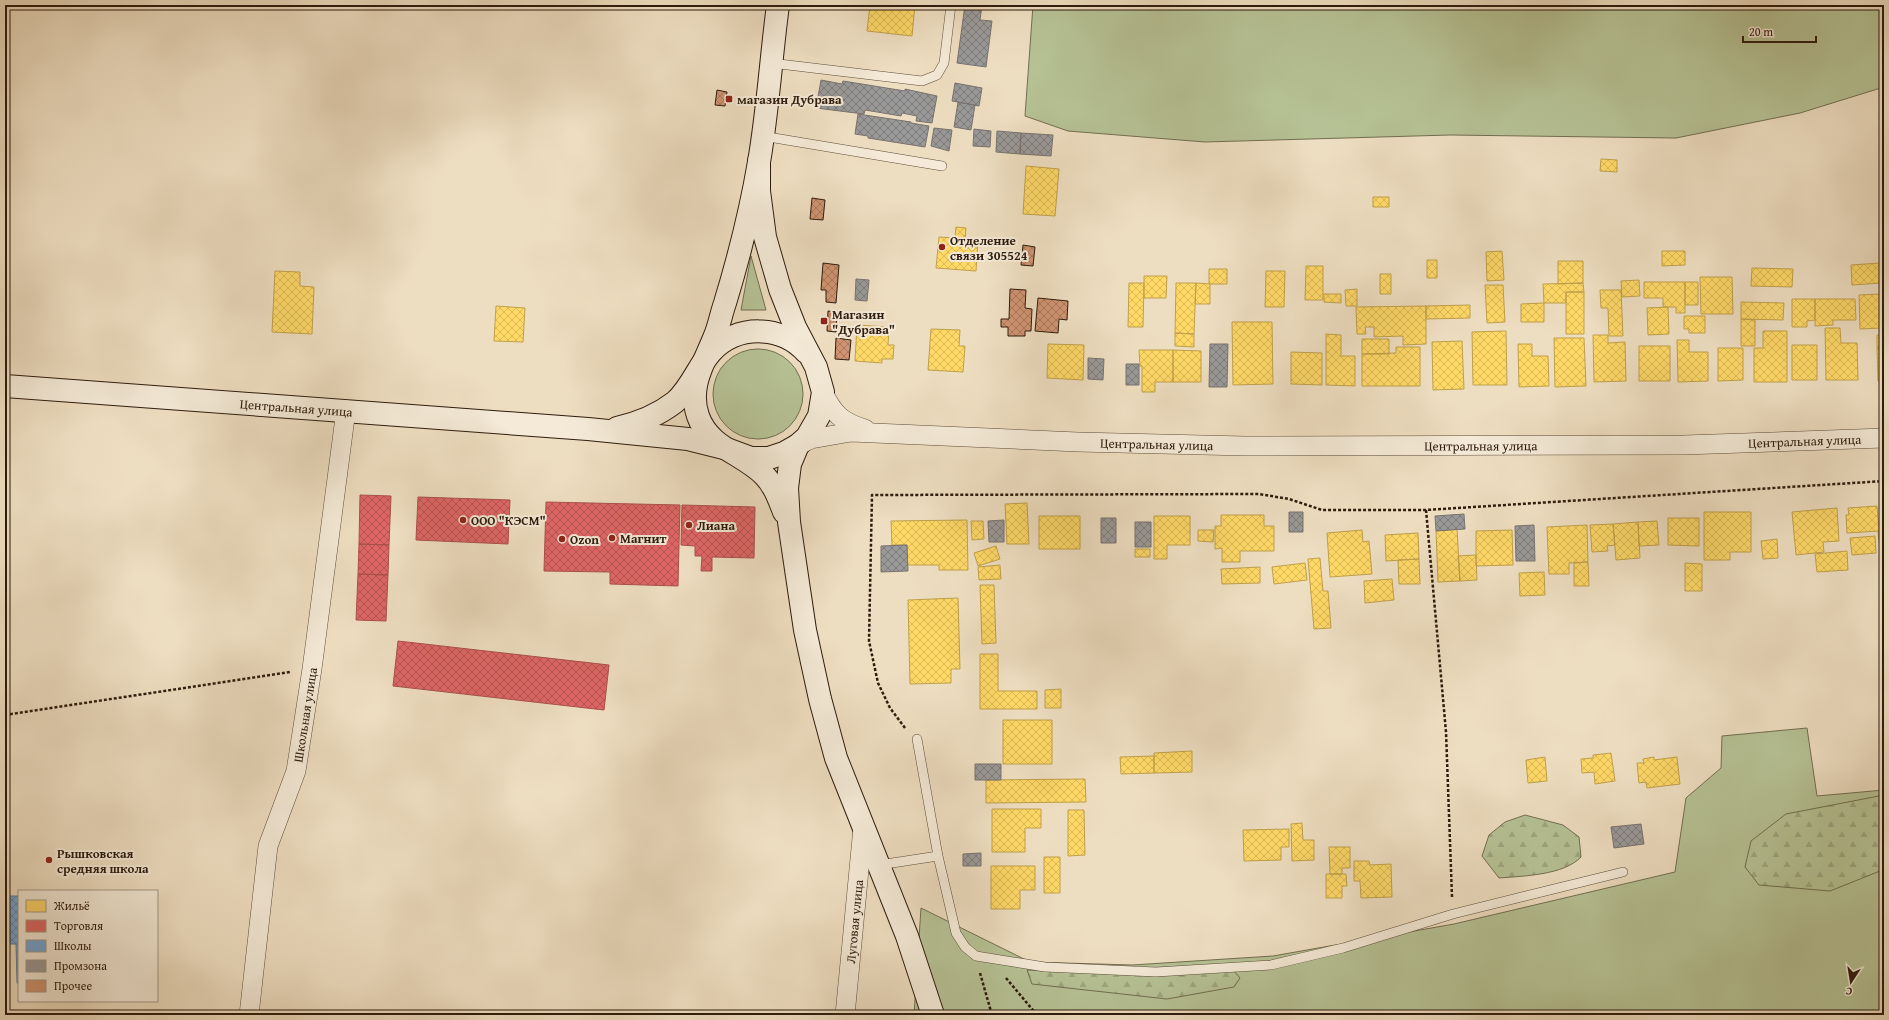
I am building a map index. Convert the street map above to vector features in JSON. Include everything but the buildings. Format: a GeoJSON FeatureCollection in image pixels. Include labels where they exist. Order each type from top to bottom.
{"type":"FeatureCollection","features":[{"type":"Feature","properties":{"kind":"main road"},"geometry":{"type":"LineString","coordinates":[[778,5],[759,161],[749,212],[715,336],[698,375],[695,389],[697,409],[704,428],[713,439],[724,448],[747,460],[765,476],[777,493],[789,522]]}},
{"type":"Feature","properties":{"kind":"main road"},"geometry":{"type":"LineString","coordinates":[[588,429],[688,439],[724,448],[751,458],[769,458],[784,453],[798,445],[814,427],[822,404],[823,392],[821,379],[809,356],[780,289],[765,237],[760,191],[759,161]]}},
{"type":"Feature","properties":{"kind":"main road"},"geometry":{"type":"LineString","coordinates":[[588,429],[611,429],[635,424],[657,415],[676,401],[687,389],[711,353],[730,338],[755,331],[779,334],[801,346],[809,356]]}},
{"type":"Feature","properties":{"kind":"main road","name":"Центральная улица"},"geometry":{"type":"LineString","coordinates":[[5,386],[588,429]]}},
{"type":"Feature","properties":{"kind":"main road"},"geometry":{"type":"LineString","coordinates":[[798,445],[790,464],[787,488],[789,522],[806,630],[820,699],[836,758],[907,936],[933,1015]]}},
{"type":"Feature","properties":{"kind":"street"},"geometry":{"type":"LineString","coordinates":[[823,392],[829,406],[839,418],[852,425],[872,432]]}},
{"type":"Feature","properties":{"kind":"street","name":"Школьная улица"},"geometry":{"type":"LineString","coordinates":[[249,1015],[268,846],[296,771],[312,668],[346,410]]}},
{"type":"Feature","properties":{"kind":"street"},"geometry":{"type":"LineString","coordinates":[[798,445],[811,439],[831,435],[851,432],[872,432]]}},
{"type":"Feature","properties":{"kind":"street","name":"Центральная улица"},"geometry":{"type":"LineString","coordinates":[[872,432],[1078,442],[1245,446],[1684,445],[1884,438]]}},
{"type":"Feature","properties":{"kind":"street","name":"Луговая улица"},"geometry":{"type":"LineString","coordinates":[[845,1015],[863,828]]}},
{"type":"Feature","properties":{"kind":"lane"},"geometry":{"type":"LineString","coordinates":[[770,62],[922,81],[937,75],[944,63],[951,5]]}},
{"type":"Feature","properties":{"kind":"lane"},"geometry":{"type":"LineString","coordinates":[[762,136],[942,166]]}},
{"type":"Feature","properties":{"kind":"lane"},"geometry":{"type":"LineString","coordinates":[[917,739],[938,856],[956,933],[966,947],[976,956],[990,959],[1045,967],[1156,972],[1271,965],[1343,948],[1453,914],[1623,872]]}},
{"type":"Feature","properties":{"kind":"lane"},"geometry":{"type":"LineString","coordinates":[[879,865],[938,856]]}},
{"type":"Feature","properties":{"kind":"path"},"geometry":{"type":"LineString","coordinates":[[917,739],[904,727],[890,708],[878,683],[869,641],[872,495],[1259,494],[1289,499],[1322,510],[1426,510],[1884,481]]}},
{"type":"Feature","properties":{"kind":"path"},"geometry":{"type":"LineString","coordinates":[[1426,510],[1446,732],[1453,914]]}},
{"type":"Feature","properties":{"kind":"path"},"geometry":{"type":"LineString","coordinates":[[5,715],[312,668]]}},
{"type":"Feature","properties":{"kind":"path"},"geometry":{"type":"LineString","coordinates":[[976,956],[992,1015]]}},
{"type":"Feature","properties":{"kind":"path"},"geometry":{"type":"LineString","coordinates":[[990,959],[1037,1015]]}},
{"type":"Feature","properties":{"kind":"green space"},"geometry":{"type":"Polygon","coordinates":[[[1033,5],[1884,5],[1884,87],[1800,113],[1676,138],[1450,135],[1205,142],[1068,131],[1025,116],[1033,5]]]}},
{"type":"Feature","properties":{"kind":"green space"},"geometry":{"type":"Polygon","coordinates":[[[751,256],[766,310],[741,310],[751,256]]]}},
{"type":"Feature","properties":{"kind":"green space"},"geometry":{"type":"Polygon","coordinates":[[[758,349],[775,352],[790,362],[800,377],[803,394],[800,411],[790,426],[775,436],[758,439],[741,436],[726,426],[716,411],[713,394],[716,377],[726,362],[741,352],[758,349]]]}},
{"type":"Feature","properties":{"kind":"green space"},"geometry":{"type":"Polygon","coordinates":[[[1807,728],[1817,796],[1884,790],[1884,1015],[914,1015],[921,908],[1030,962],[1132,965],[1273,956],[1454,924],[1675,872],[1686,798],[1721,768],[1722,736],[1807,728]]]}},
{"type":"Feature","properties":{"kind":"green space"},"geometry":{"type":"Polygon","coordinates":[[[1884,795],[1884,865],[1880,871],[1830,891],[1759,885],[1745,867],[1751,841],[1786,814],[1884,795]]]}},
{"type":"Feature","properties":{"kind":"green space"},"geometry":{"type":"Polygon","coordinates":[[[1525,815],[1563,825],[1579,837],[1581,857],[1565,868],[1543,874],[1499,878],[1482,856],[1489,835],[1505,822],[1525,815]]]}},
{"type":"Feature","properties":{"kind":"green space"},"geometry":{"type":"Polygon","coordinates":[[[1027,970],[1154,976],[1234,971],[1240,978],[1234,987],[1167,999],[1032,984],[1027,970]]]}},
{"type":"Feature","properties":{"kind":"place","name":"магазин Дубрава"},"geometry":{"type":"Point","coordinates":[729,99]}},
{"type":"Feature","properties":{"kind":"place","name":"Отделение связи 305524"},"geometry":{"type":"Point","coordinates":[942,247]}},
{"type":"Feature","properties":{"kind":"place","name":"Магазин \"Дубрава\""},"geometry":{"type":"Point","coordinates":[824,321]}},
{"type":"Feature","properties":{"kind":"place","name":"ООО \"КЭСМ\""},"geometry":{"type":"Point","coordinates":[463,520]}},
{"type":"Feature","properties":{"kind":"place","name":"Лиана"},"geometry":{"type":"Point","coordinates":[689,525]}},
{"type":"Feature","properties":{"kind":"place","name":"Магнит"},"geometry":{"type":"Point","coordinates":[612,538]}},
{"type":"Feature","properties":{"kind":"place","name":"Ozon"},"geometry":{"type":"Point","coordinates":[562,539]}},
{"type":"Feature","properties":{"kind":"place","name":"Рышковская средняя школа"},"geometry":{"type":"Point","coordinates":[49,860]}}]}
